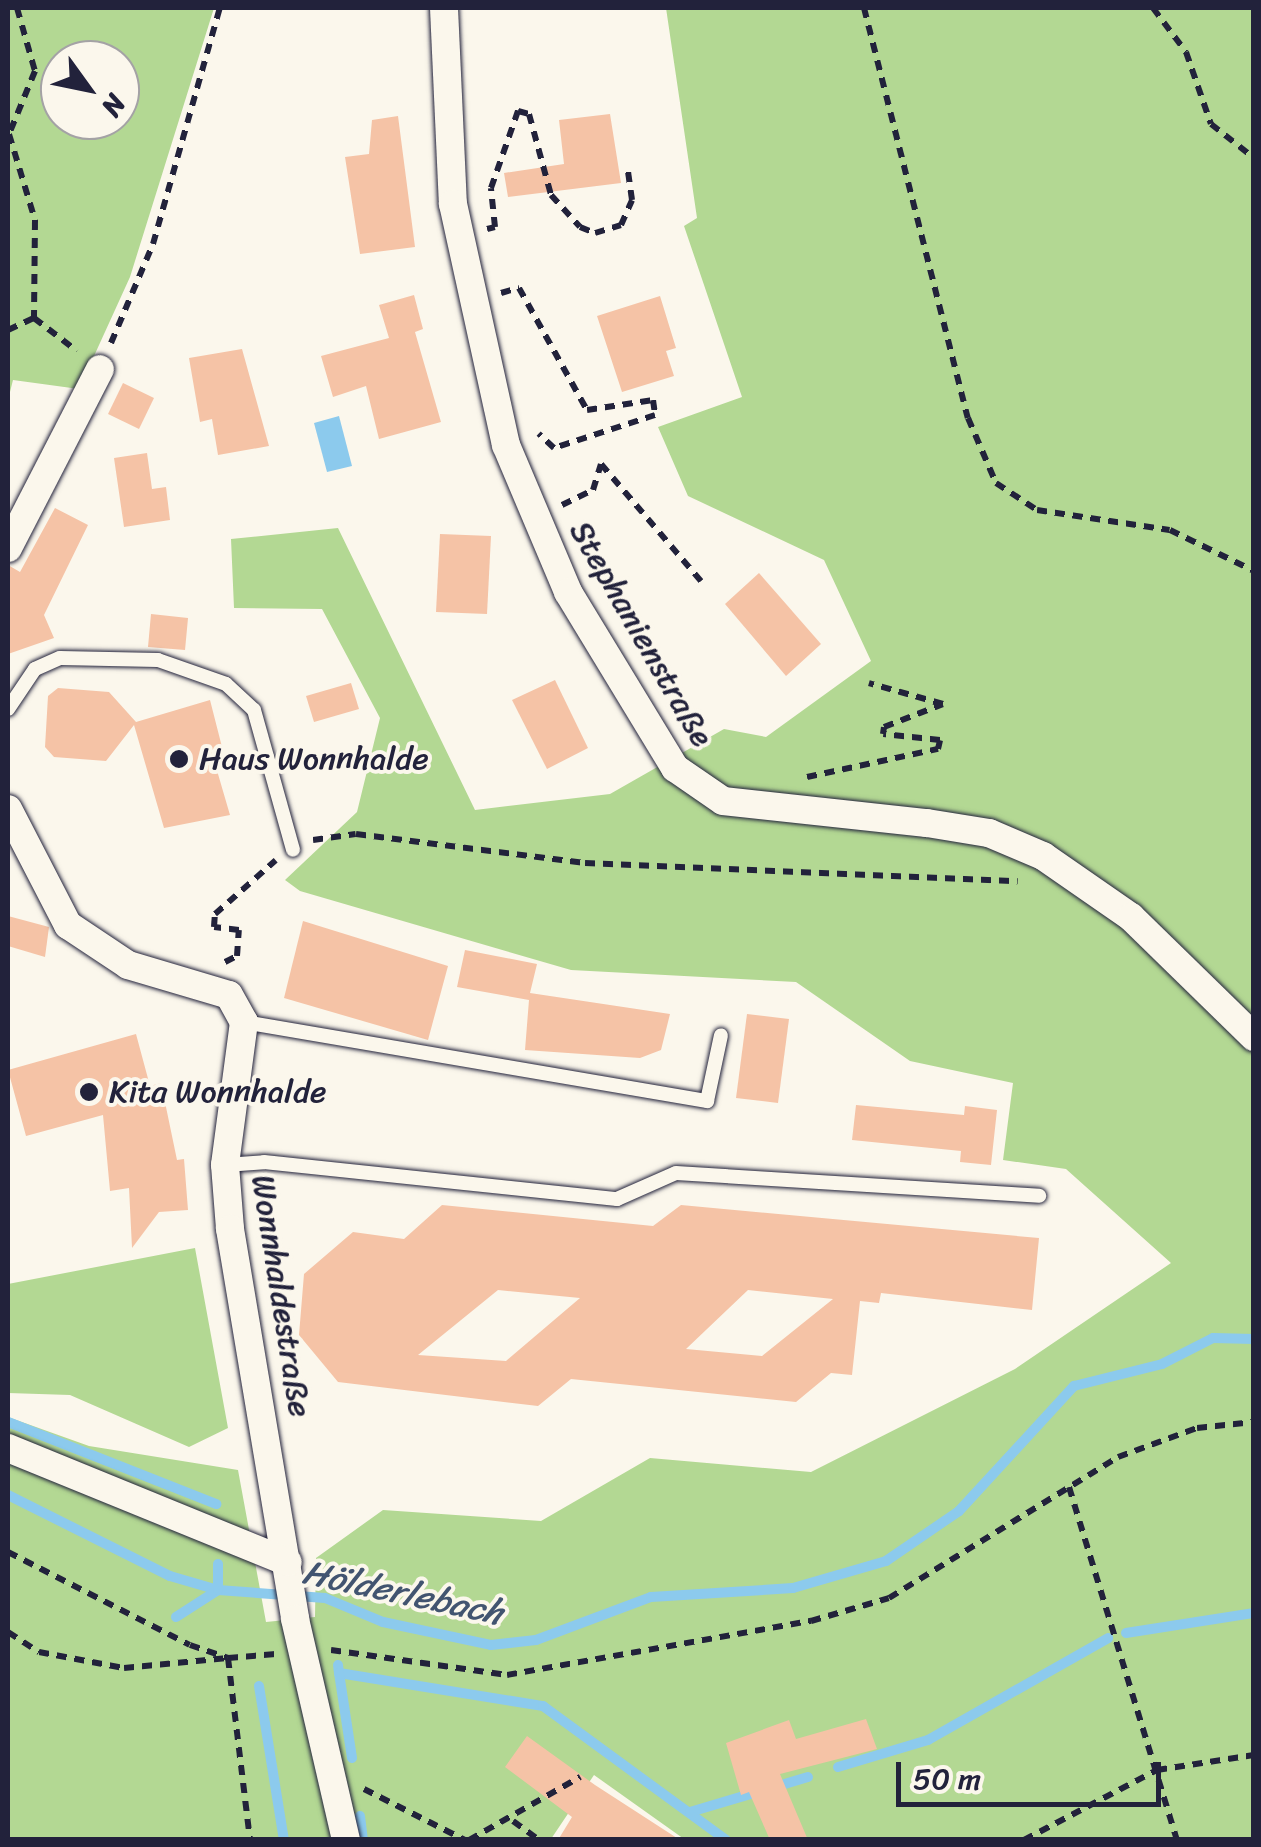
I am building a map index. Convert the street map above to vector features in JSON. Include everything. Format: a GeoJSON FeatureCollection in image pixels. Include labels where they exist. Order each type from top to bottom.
{"type":"FeatureCollection","features":[{"type":"Feature","properties":{"kind":"street","name":"Stephanienstraße"},"geometry":{"type":"LineString","coordinates":[[444,8],[453,204],[506,445],[568,592],[675,768],[723,802],[927,822],[989,834],[1043,856],[1130,917],[1254,1037]]}},
{"type":"Feature","properties":{"kind":"street"},"geometry":{"type":"LineString","coordinates":[[8,548],[100,369]]}},
{"type":"Feature","properties":{"kind":"street"},"geometry":{"type":"LineString","coordinates":[[8,808],[68,925],[128,965],[228,996],[244,1022]]}},
{"type":"Feature","properties":{"kind":"street","name":"Wonnhaldestraße"},"geometry":{"type":"LineString","coordinates":[[244,1022],[226,1166],[289,1566],[295,1619],[292,1652],[338,1794],[346,1840]]}},
{"type":"Feature","properties":{"kind":"street"},"geometry":{"type":"LineString","coordinates":[[8,1448],[289,1566]]}},
{"type":"Feature","properties":{"kind":"lane"},"geometry":{"type":"LineString","coordinates":[[8,709],[36,669],[60,658],[158,660],[226,684],[254,710],[296,848]]}},
{"type":"Feature","properties":{"kind":"lane"},"geometry":{"type":"LineString","coordinates":[[244,1022],[707,1101],[721,1035]]}},
{"type":"Feature","properties":{"kind":"lane"},"geometry":{"type":"LineString","coordinates":[[226,1166],[264,1162],[618,1200],[676,1173],[1039,1196]]}},
{"type":"Feature","properties":{"kind":"path"},"geometry":{"type":"LineString","coordinates":[[17,8],[30,30],[35,71],[9,134],[35,220],[34,318]]}},
{"type":"Feature","properties":{"kind":"path"},"geometry":{"type":"LineString","coordinates":[[34,318],[100,369],[152,244],[220,8]]}},
{"type":"Feature","properties":{"kind":"path"},"geometry":{"type":"LineString","coordinates":[[864,8],[968,418],[996,483],[1037,510],[1170,530],[1254,571]]}},
{"type":"Feature","properties":{"kind":"path"},"geometry":{"type":"LineString","coordinates":[[1153,8],[1186,52],[1211,124],[1254,158]]}},
{"type":"Feature","properties":{"kind":"path"},"geometry":{"type":"LineString","coordinates":[[478,231],[495,228],[491,188],[518,110],[529,114],[551,196],[580,227],[595,234],[622,225],[632,200],[628,171]]}},
{"type":"Feature","properties":{"kind":"path"},"geometry":{"type":"LineString","coordinates":[[492,296],[519,288],[587,410],[654,400],[655,415],[554,448],[538,434]]}},
{"type":"Feature","properties":{"kind":"path"},"geometry":{"type":"LineString","coordinates":[[8,330],[34,318]]}},
{"type":"Feature","properties":{"kind":"path"},"geometry":{"type":"LineString","coordinates":[[562,505],[593,490],[601,464],[701,581]]}},
{"type":"Feature","properties":{"kind":"path"},"geometry":{"type":"LineString","coordinates":[[803,778],[938,749],[940,740],[883,734],[884,727],[943,704],[869,683]]}},
{"type":"Feature","properties":{"kind":"path"},"geometry":{"type":"LineString","coordinates":[[296,848],[356,834],[584,863],[1039,882]]}},
{"type":"Feature","properties":{"kind":"path"},"geometry":{"type":"LineString","coordinates":[[226,961],[237,956],[240,930],[212,924],[251,875]]}},
{"type":"Feature","properties":{"kind":"path"},"geometry":{"type":"LineString","coordinates":[[8,1632],[39,1652],[124,1668],[292,1652],[507,1675],[810,1621],[889,1598],[1069,1486],[1166,1437],[1254,1422]]}},
{"type":"Feature","properties":{"kind":"path"},"geometry":{"type":"LineString","coordinates":[[1069,1486],[1177,1840]]}},
{"type":"Feature","properties":{"kind":"path"},"geometry":{"type":"LineString","coordinates":[[8,1552],[228,1658]]}},
{"type":"Feature","properties":{"kind":"path"},"geometry":{"type":"LineString","coordinates":[[228,1658],[250,1840]]}},
{"type":"Feature","properties":{"kind":"path"},"geometry":{"type":"LineString","coordinates":[[1024,1840],[1157,1770],[1254,1755]]}},
{"type":"Feature","properties":{"kind":"path"},"geometry":{"type":"LineString","coordinates":[[338,1794],[371,1789],[467,1840],[513,1821],[580,1777]]}},
{"type":"Feature","properties":{"kind":"path"},"geometry":{"type":"LineString","coordinates":[[513,1821],[539,1840]]}},
{"type":"Feature","properties":{"kind":"green space"},"geometry":{"type":"Polygon","coordinates":[[[8,8],[214,8],[130,277],[79,389],[13,380],[8,400],[8,8]]]}},
{"type":"Feature","properties":{"kind":"green space"},"geometry":{"type":"Polygon","coordinates":[[[666,8],[1253,8],[1253,1839],[684,1839],[594,1775],[551,1839],[8,1839],[8,1417],[89,1446],[238,1470],[266,1622],[315,1617],[316,1558],[383,1510],[541,1521],[650,1458],[811,1472],[1015,1369],[1171,1263],[1066,1169],[1003,1160],[1013,1083],[910,1061],[796,982],[571,970],[300,891],[285,880],[357,812],[380,718],[322,609],[234,608],[231,539],[338,528],[475,810],[610,794],[724,729],[766,737],[871,661],[824,560],[688,496],[658,427],[742,397],[684,226],[697,218],[666,8]]]}},
{"type":"Feature","properties":{"kind":"green space"},"geometry":{"type":"Polygon","coordinates":[[[195,1248],[228,1428],[189,1447],[70,1395],[8,1393],[8,1284],[195,1248]]]}},
{"type":"Feature","properties":{"kind":"water"},"geometry":{"type":"Polygon","coordinates":[[[339,416],[352,466],[327,472],[314,423],[339,416]]]}},
{"type":"Feature","properties":{"kind":"building"},"geometry":{"type":"Polygon","coordinates":[[[610,114],[621,183],[508,197],[504,173],[564,164],[559,120],[610,114]]]}},
{"type":"Feature","properties":{"kind":"building"},"geometry":{"type":"Polygon","coordinates":[[[398,116],[415,247],[360,254],[345,157],[369,154],[372,120],[398,116]]]}},
{"type":"Feature","properties":{"kind":"building"},"geometry":{"type":"Polygon","coordinates":[[[414,295],[423,329],[415,332],[441,422],[379,439],[366,386],[333,397],[321,356],[389,338],[379,305],[414,295]]]}},
{"type":"Feature","properties":{"kind":"building"},"geometry":{"type":"Polygon","coordinates":[[[660,296],[676,348],[666,351],[674,376],[622,392],[597,316],[660,296]]]}},
{"type":"Feature","properties":{"kind":"building"},"geometry":{"type":"Polygon","coordinates":[[[242,349],[269,446],[218,455],[212,419],[200,422],[189,358],[242,349]]]}},
{"type":"Feature","properties":{"kind":"building"},"geometry":{"type":"Polygon","coordinates":[[[123,383],[154,398],[139,429],[108,414],[123,383]]]}},
{"type":"Feature","properties":{"kind":"building"},"geometry":{"type":"Polygon","coordinates":[[[147,453],[152,489],[166,487],[170,520],[124,527],[114,458],[147,453]]]}},
{"type":"Feature","properties":{"kind":"building"},"geometry":{"type":"Polygon","coordinates":[[[55,508],[88,525],[44,615],[54,638],[8,654],[8,565],[20,572],[55,508]]]}},
{"type":"Feature","properties":{"kind":"building"},"geometry":{"type":"Polygon","coordinates":[[[440,534],[491,536],[487,614],[436,612],[440,534]]]}},
{"type":"Feature","properties":{"kind":"building"},"geometry":{"type":"Polygon","coordinates":[[[759,573],[821,644],[786,676],[725,604],[759,573]]]}},
{"type":"Feature","properties":{"kind":"building"},"geometry":{"type":"Polygon","coordinates":[[[151,614],[188,618],[185,650],[148,647],[151,614]]]}},
{"type":"Feature","properties":{"kind":"building"},"geometry":{"type":"Polygon","coordinates":[[[555,680],[588,748],[547,769],[512,700],[555,680]]]}},
{"type":"Feature","properties":{"kind":"building"},"geometry":{"type":"Polygon","coordinates":[[[351,683],[359,709],[314,722],[306,696],[351,683]]]}},
{"type":"Feature","properties":{"kind":"building","name":"Haus Wonnhalde"},"geometry":{"type":"Polygon","coordinates":[[[58,688],[109,692],[136,722],[210,700],[222,747],[211,750],[230,815],[164,828],[134,725],[106,761],[54,757],[45,747],[48,696],[58,688]]]}},
{"type":"Feature","properties":{"kind":"building"},"geometry":{"type":"Polygon","coordinates":[[[8,916],[49,927],[45,957],[8,946],[8,916]]]}},
{"type":"Feature","properties":{"kind":"building"},"geometry":{"type":"Polygon","coordinates":[[[303,921],[448,966],[428,1040],[284,998],[303,921]]]}},
{"type":"Feature","properties":{"kind":"building"},"geometry":{"type":"Polygon","coordinates":[[[465,950],[537,964],[530,993],[670,1014],[661,1050],[640,1058],[525,1050],[529,1000],[457,987],[465,950]]]}},
{"type":"Feature","properties":{"kind":"building"},"geometry":{"type":"Polygon","coordinates":[[[747,1014],[789,1019],[778,1103],[736,1098],[747,1014]]]}},
{"type":"Feature","properties":{"kind":"building"},"geometry":{"type":"Polygon","coordinates":[[[136,1034],[150,1086],[161,1083],[177,1160],[184,1159],[188,1210],[159,1212],[132,1248],[129,1188],[110,1191],[103,1115],[26,1136],[8,1070],[136,1034]]]}},
{"type":"Feature","properties":{"kind":"building"},"geometry":{"type":"Polygon","coordinates":[[[856,1105],[964,1115],[965,1106],[997,1110],[991,1165],[960,1162],[961,1151],[852,1140],[856,1105]]]}},
{"type":"Feature","properties":{"kind":"building"},"geometry":{"type":"Polygon","coordinates":[[[442,1205],[653,1226],[681,1205],[1039,1238],[1032,1310],[881,1293],[879,1303],[860,1301],[852,1375],[831,1373],[796,1402],[571,1379],[538,1406],[338,1382],[299,1335],[304,1274],[353,1232],[404,1239],[442,1205]],[[498,1290],[418,1355],[506,1361],[580,1298],[498,1290]],[[748,1290],[686,1349],[762,1356],[833,1299],[748,1290]]]}},
{"type":"Feature","properties":{"kind":"building"},"geometry":{"type":"Polygon","coordinates":[[[866,1719],[877,1749],[780,1774],[808,1840],[770,1840],[749,1792],[741,1795],[726,1743],[789,1720],[796,1739],[866,1719]]]}},
{"type":"Feature","properties":{"kind":"building"},"geometry":{"type":"Polygon","coordinates":[[[527,1736],[680,1840],[558,1840],[572,1817],[505,1767],[527,1736]]]}},
{"type":"Feature","properties":{"kind":"waterway","name":"Hölderlebach"},"geometry":{"type":"LineString","coordinates":[[8,1495],[170,1576],[218,1590],[325,1598],[383,1622],[491,1645],[536,1640],[651,1597],[793,1588],[886,1561],[959,1511],[1074,1386],[1162,1364],[1213,1338],[1254,1339]]}},
{"type":"Feature","properties":{"kind":"waterway"},"geometry":{"type":"LineString","coordinates":[[8,1422],[216,1504]]}},
{"type":"Feature","properties":{"kind":"waterway"},"geometry":{"type":"LineString","coordinates":[[176,1617],[218,1590],[218,1564]]}},
{"type":"Feature","properties":{"kind":"waterway"},"geometry":{"type":"LineString","coordinates":[[1126,1633],[1254,1613]]}},
{"type":"Feature","properties":{"kind":"waterway"},"geometry":{"type":"LineString","coordinates":[[838,1767],[928,1740],[1108,1638]]}},
{"type":"Feature","properties":{"kind":"waterway"},"geometry":{"type":"LineString","coordinates":[[338,1665],[339,1673],[543,1706],[726,1840]]}},
{"type":"Feature","properties":{"kind":"waterway"},"geometry":{"type":"LineString","coordinates":[[339,1673],[352,1758]]}},
{"type":"Feature","properties":{"kind":"waterway"},"geometry":{"type":"LineString","coordinates":[[259,1686],[284,1840]]}},
{"type":"Feature","properties":{"kind":"waterway"},"geometry":{"type":"LineString","coordinates":[[690,1812],[808,1777]]}},
{"type":"Feature","properties":{"kind":"waterway"},"geometry":{"type":"LineString","coordinates":[[360,1816],[363,1840]]}},
{"type":"Feature","properties":{"kind":"place","name":"Haus Wonnhalde"},"geometry":{"type":"Point","coordinates":[179,759]}},
{"type":"Feature","properties":{"kind":"place","name":"Kita Wonnhalde"},"geometry":{"type":"Point","coordinates":[89,1092]}}]}
